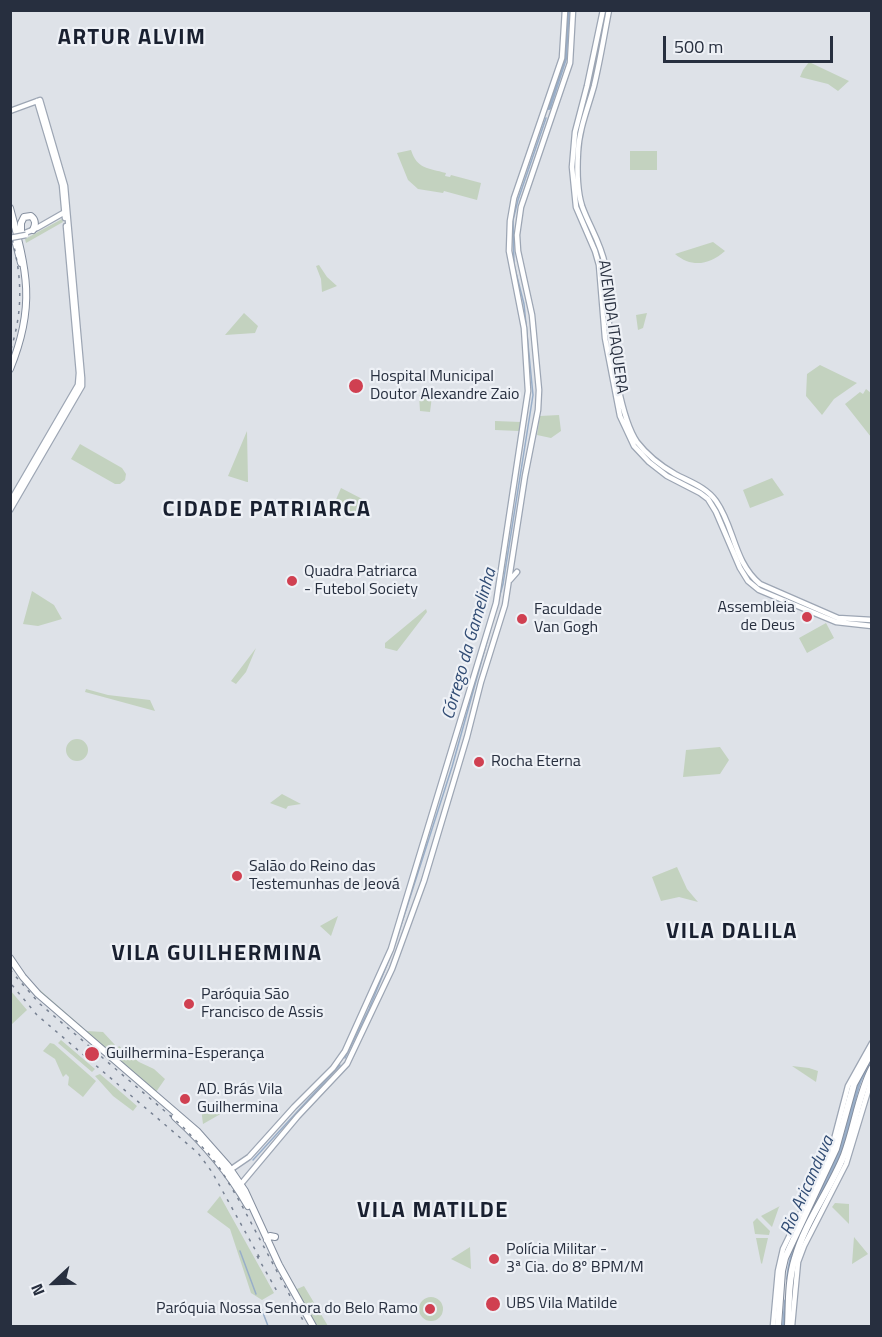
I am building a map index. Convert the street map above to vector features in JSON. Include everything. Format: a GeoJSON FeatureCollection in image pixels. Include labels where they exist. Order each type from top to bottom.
{"type":"FeatureCollection","features":[{"type":"Feature","properties":{"kind":"highway"},"geometry":{"type":"LineString","coordinates":[[10,208],[23,253]]}},
{"type":"Feature","properties":{"kind":"highway"},"geometry":{"type":"LineString","coordinates":[[10,369],[20,343],[26,307],[27,286],[21,223],[24,217],[31,216],[34,219],[33,230]]}},
{"type":"Feature","properties":{"kind":"highway"},"geometry":{"type":"LineString","coordinates":[[10,223],[20,261],[24,292],[19,332],[10,358]]}},
{"type":"Feature","properties":{"kind":"highway"},"geometry":{"type":"LineString","coordinates":[[10,958],[38,994],[198,1131],[241,1184],[279,1265],[312,1326]]}},
{"type":"Feature","properties":{"kind":"highway"},"geometry":{"type":"LineString","coordinates":[[10,964],[35,994],[181,1122],[229,1170],[286,1284],[312,1326]]}},
{"type":"Feature","properties":{"kind":"highway"},"geometry":{"type":"LineString","coordinates":[[858,1061],[862,1062],[872,1049]]}},
{"type":"Feature","properties":{"kind":"highway"},"geometry":{"type":"LineString","coordinates":[[778,1326],[782,1271],[789,1245],[836,1149],[854,1084],[872,1049]]}},
{"type":"Feature","properties":{"kind":"highway"},"geometry":{"type":"LineString","coordinates":[[788,1326],[793,1265],[800,1243],[839,1166],[872,1068]]}},
{"type":"Feature","properties":{"kind":"highway"},"geometry":{"type":"LineString","coordinates":[[234,1181],[241,1184]]}},
{"type":"Feature","properties":{"kind":"highway"},"geometry":{"type":"LineString","coordinates":[[801,1221],[812,1189]]}},
{"type":"Feature","properties":{"kind":"highway"},"geometry":{"type":"LineString","coordinates":[[256,1212],[264,1214]]}},
{"type":"Feature","properties":{"kind":"highway"},"geometry":{"type":"LineString","coordinates":[[800,1243],[817,1214],[821,1212]]}},
{"type":"Feature","properties":{"kind":"highway"},"geometry":{"type":"LineString","coordinates":[[267,1240],[270,1236],[275,1237]]}},
{"type":"Feature","properties":{"kind":"main road"},"geometry":{"type":"LineString","coordinates":[[229,1170],[249,1157],[340,1058],[391,949],[499,587],[528,391],[523,323],[509,259],[510,221],[514,198],[562,58],[565,10]]}},
{"type":"Feature","properties":{"kind":"main road"},"geometry":{"type":"LineString","coordinates":[[241,1184],[291,1124],[347,1064],[379,999],[424,881],[505,605],[528,456],[538,410],[539,390],[533,322],[519,257],[517,236],[521,207],[570,63],[573,10]]}},
{"type":"Feature","properties":{"kind":"main road","name":"AVENIDA ITAQUERA"},"geometry":{"type":"LineString","coordinates":[[603,10],[575,132],[572,157],[576,203],[596,250],[599,265],[605,338],[618,408],[630,439],[638,451],[656,468],[708,500],[716,512],[745,577],[759,590],[826,619],[842,624],[872,626]]}},
{"type":"Feature","properties":{"kind":"main road","name":"AVENIDA ITAQUERA"},"geometry":{"type":"LineString","coordinates":[[609,10],[595,81],[578,142],[578,161],[580,202],[605,264],[610,335],[625,415],[636,439],[648,453],[664,467],[702,487],[711,496],[722,512],[737,551],[750,576],[764,587],[831,616],[844,620],[872,620]]}},
{"type":"Feature","properties":{"kind":"main road"},"geometry":{"type":"LineString","coordinates":[[10,111],[38,101]]}},
{"type":"Feature","properties":{"kind":"main road"},"geometry":{"type":"LineString","coordinates":[[10,510],[82,386],[67,213],[62,185],[38,101]]}},
{"type":"Feature","properties":{"kind":"main road"},"geometry":{"type":"LineString","coordinates":[[10,502],[76,389],[79,373],[65,184],[38,101]]}},
{"type":"Feature","properties":{"kind":"main road"},"geometry":{"type":"LineString","coordinates":[[25,234],[67,213]]}},
{"type":"Feature","properties":{"kind":"main road"},"geometry":{"type":"LineString","coordinates":[[10,237],[25,234],[67,213]]}},
{"type":"Feature","properties":{"kind":"main road"},"geometry":{"type":"LineString","coordinates":[[603,314],[606,316],[610,335]]}},
{"type":"Feature","properties":{"kind":"main road"},"geometry":{"type":"LineString","coordinates":[[509,582],[517,572]]}},
{"type":"Feature","properties":{"kind":"main road"},"geometry":{"type":"LineString","coordinates":[[773,1326],[780,1260],[788,1237],[831,1151],[848,1086],[858,1061],[872,1043]]}},
{"type":"Feature","properties":{"kind":"main road"},"geometry":{"type":"LineString","coordinates":[[792,1326],[797,1266],[804,1246],[846,1164],[864,1094],[872,1078]]}},
{"type":"Feature","properties":{"kind":"main road"},"geometry":{"type":"LineString","coordinates":[[864,1094],[872,1085]]}},
{"type":"Feature","properties":{"kind":"green space"},"geometry":{"type":"Polygon","coordinates":[[[809,62],[849,81],[838,91],[828,84],[800,77],[809,62]]]}},
{"type":"Feature","properties":{"kind":"green space"},"geometry":{"type":"Polygon","coordinates":[[[411,150],[416,161],[424,167],[446,173],[445,176],[450,177],[451,175],[481,183],[477,200],[444,191],[443,193],[418,189],[408,180],[397,153],[411,150]]]}},
{"type":"Feature","properties":{"kind":"green space"},"geometry":{"type":"Polygon","coordinates":[[[630,151],[657,151],[657,170],[630,170],[630,151]]]}},
{"type":"Feature","properties":{"kind":"green space"},"geometry":{"type":"Polygon","coordinates":[[[62,219],[63,222],[26,243],[25,239],[62,219]]]}},
{"type":"Feature","properties":{"kind":"green space"},"geometry":{"type":"Polygon","coordinates":[[[713,242],[725,251],[707,262],[694,263],[675,254],[713,242]]]}},
{"type":"Feature","properties":{"kind":"green space"},"geometry":{"type":"Polygon","coordinates":[[[319,265],[337,286],[322,292],[321,279],[316,266],[319,265]]]}},
{"type":"Feature","properties":{"kind":"green space"},"geometry":{"type":"Polygon","coordinates":[[[244,313],[258,326],[255,333],[225,335],[244,313]]]}},
{"type":"Feature","properties":{"kind":"green space"},"geometry":{"type":"Polygon","coordinates":[[[647,313],[643,328],[638,330],[636,315],[647,313]]]}},
{"type":"Feature","properties":{"kind":"green space"},"geometry":{"type":"Polygon","coordinates":[[[820,365],[857,383],[834,399],[822,415],[806,396],[807,374],[820,365]]]}},
{"type":"Feature","properties":{"kind":"green space"},"geometry":{"type":"Polygon","coordinates":[[[866,389],[871,393],[871,437],[845,404],[860,392],[863,394],[866,389]]]}},
{"type":"Feature","properties":{"kind":"green space"},"geometry":{"type":"Polygon","coordinates":[[[419,395],[432,396],[430,412],[420,411],[419,395]]]}},
{"type":"Feature","properties":{"kind":"green space"},"geometry":{"type":"Polygon","coordinates":[[[559,415],[561,431],[551,438],[537,435],[540,416],[559,415]]]}},
{"type":"Feature","properties":{"kind":"green space"},"geometry":{"type":"Polygon","coordinates":[[[495,421],[521,422],[519,431],[495,430],[495,421]]]}},
{"type":"Feature","properties":{"kind":"green space"},"geometry":{"type":"Polygon","coordinates":[[[247,431],[248,482],[228,476],[247,431]]]}},
{"type":"Feature","properties":{"kind":"green space"},"geometry":{"type":"Polygon","coordinates":[[[80,444],[122,468],[126,474],[125,480],[120,484],[115,484],[71,459],[80,444]]]}},
{"type":"Feature","properties":{"kind":"green space"},"geometry":{"type":"Polygon","coordinates":[[[772,478],[784,495],[750,508],[743,490],[772,478]]]}},
{"type":"Feature","properties":{"kind":"green space"},"geometry":{"type":"Polygon","coordinates":[[[341,488],[368,502],[360,518],[334,504],[341,488]]]}},
{"type":"Feature","properties":{"kind":"green space"},"geometry":{"type":"Polygon","coordinates":[[[32,591],[54,605],[62,619],[38,626],[23,624],[32,591]]]}},
{"type":"Feature","properties":{"kind":"green space"},"geometry":{"type":"Polygon","coordinates":[[[426,609],[427,612],[397,651],[385,648],[385,643],[426,609]]]}},
{"type":"Feature","properties":{"kind":"green space"},"geometry":{"type":"Polygon","coordinates":[[[826,623],[834,638],[807,653],[799,638],[826,623]]]}},
{"type":"Feature","properties":{"kind":"green space"},"geometry":{"type":"Polygon","coordinates":[[[256,648],[246,672],[236,684],[231,681],[256,648]]]}},
{"type":"Feature","properties":{"kind":"green space"},"geometry":{"type":"Polygon","coordinates":[[[86,689],[108,695],[150,700],[155,711],[85,692],[86,689]]]}},
{"type":"Feature","properties":{"kind":"green space"},"geometry":{"type":"Polygon","coordinates":[[[77,739],[85,742],[88,750],[85,758],[77,761],[69,758],[66,750],[69,742],[77,739]]]}},
{"type":"Feature","properties":{"kind":"green space"},"geometry":{"type":"Polygon","coordinates":[[[720,747],[729,760],[720,774],[683,777],[686,750],[720,747]]]}},
{"type":"Feature","properties":{"kind":"green space"},"geometry":{"type":"Polygon","coordinates":[[[282,794],[301,804],[288,806],[286,809],[270,803],[282,794]]]}},
{"type":"Feature","properties":{"kind":"green space"},"geometry":{"type":"Polygon","coordinates":[[[677,867],[687,889],[698,902],[679,897],[661,901],[652,877],[677,867]]]}},
{"type":"Feature","properties":{"kind":"green space"},"geometry":{"type":"Polygon","coordinates":[[[338,916],[331,936],[320,926],[338,916]]]}},
{"type":"Feature","properties":{"kind":"green space"},"geometry":{"type":"Polygon","coordinates":[[[35,988],[87,1031],[103,1032],[115,1045],[108,1053],[35,988]]]}},
{"type":"Feature","properties":{"kind":"green space"},"geometry":{"type":"Polygon","coordinates":[[[10,990],[27,1010],[11,1025],[10,1024],[10,990]]]}},
{"type":"Feature","properties":{"kind":"green space"},"geometry":{"type":"Polygon","coordinates":[[[61,1040],[95,1069],[92,1072],[58,1043],[61,1040]]]}},
{"type":"Feature","properties":{"kind":"green space"},"geometry":{"type":"Polygon","coordinates":[[[50,1043],[96,1081],[83,1097],[68,1085],[69,1077],[66,1074],[63,1077],[55,1059],[43,1051],[50,1043]]]}},
{"type":"Feature","properties":{"kind":"green space"},"geometry":{"type":"Polygon","coordinates":[[[119,1046],[165,1079],[156,1092],[112,1055],[119,1046]]]}},
{"type":"Feature","properties":{"kind":"green space"},"geometry":{"type":"Polygon","coordinates":[[[792,1066],[818,1071],[816,1082],[792,1066]]]}},
{"type":"Feature","properties":{"kind":"green space"},"geometry":{"type":"Polygon","coordinates":[[[100,1074],[137,1106],[133,1111],[113,1096],[95,1076],[100,1074]]]}},
{"type":"Feature","properties":{"kind":"green space"},"geometry":{"type":"Polygon","coordinates":[[[201,1108],[224,1112],[203,1124],[201,1108]]]}},
{"type":"Feature","properties":{"kind":"green space"},"geometry":{"type":"Polygon","coordinates":[[[220,1196],[274,1293],[262,1300],[251,1293],[230,1229],[207,1212],[220,1196]]]}},
{"type":"Feature","properties":{"kind":"green space"},"geometry":{"type":"Polygon","coordinates":[[[835,1203],[849,1204],[849,1224],[832,1207],[835,1203]]]}},
{"type":"Feature","properties":{"kind":"green space"},"geometry":{"type":"Polygon","coordinates":[[[779,1207],[772,1227],[761,1216],[779,1207]]]}},
{"type":"Feature","properties":{"kind":"green space"},"geometry":{"type":"Polygon","coordinates":[[[757,1218],[770,1231],[769,1235],[755,1234],[753,1222],[757,1218]]]}},
{"type":"Feature","properties":{"kind":"green space"},"geometry":{"type":"Polygon","coordinates":[[[854,1237],[868,1254],[852,1264],[854,1237]]]}},
{"type":"Feature","properties":{"kind":"green space"},"geometry":{"type":"Polygon","coordinates":[[[756,1238],[768,1238],[762,1264],[761,1263],[756,1238]]]}},
{"type":"Feature","properties":{"kind":"green space"},"geometry":{"type":"Polygon","coordinates":[[[470,1247],[471,1269],[451,1259],[470,1247]]]}},
{"type":"Feature","properties":{"kind":"green space"},"geometry":{"type":"Polygon","coordinates":[[[278,1258],[297,1289],[304,1286],[328,1326],[314,1326],[278,1258]]]}},
{"type":"Feature","properties":{"kind":"green space"},"geometry":{"type":"Polygon","coordinates":[[[431,1297],[440,1300],[443,1309],[440,1318],[431,1321],[422,1318],[419,1309],[422,1300],[431,1297]]]}},
{"type":"Feature","properties":{"kind":"waterway","name":"Córrego da Gamelinha"},"geometry":{"type":"LineString","coordinates":[[549,108],[565,59],[568,10]]}},
{"type":"Feature","properties":{"kind":"waterway","name":"Córrego da Gamelinha"},"geometry":{"type":"LineString","coordinates":[[394,947],[452,767],[503,584],[533,395],[524,304],[514,265],[513,220],[546,118]]}},
{"type":"Feature","properties":{"kind":"waterway","name":"Córrego da Gamelinha"},"geometry":{"type":"LineString","coordinates":[[345,1058],[369,1009],[392,952]]}},
{"type":"Feature","properties":{"kind":"waterway","name":"Rio Aricanduva"},"geometry":{"type":"LineString","coordinates":[[788,1279],[796,1243],[836,1160],[846,1135],[860,1080],[872,1060]]}},
{"type":"Feature","properties":{"kind":"waterway","name":"Córrego da Gamelinha"},"geometry":{"type":"LineString","coordinates":[[253,1160],[340,1065]]}},
{"type":"Feature","properties":{"kind":"waterway","name":"Córrego da Gamelinha"},"geometry":{"type":"LineString","coordinates":[[240,1251],[256,1294]]}},
{"type":"Feature","properties":{"kind":"waterway","name":"Rio Aricanduva"},"geometry":{"type":"LineString","coordinates":[[784,1326],[786,1301]]}},
{"type":"Feature","properties":{"kind":"waterway","name":"Córrego da Gamelinha"},"geometry":{"type":"LineString","coordinates":[[260,1305],[268,1326]]}},
{"type":"Feature","properties":{"kind":"railway"},"geometry":{"type":"LineString","coordinates":[[10,231],[17,262],[20,292],[18,321],[10,352]]}},
{"type":"Feature","properties":{"kind":"railway"},"geometry":{"type":"LineString","coordinates":[[10,970],[40,1004],[181,1125],[208,1153],[240,1202],[306,1326]]}},
{"type":"Feature","properties":{"kind":"railway"},"geometry":{"type":"LineString","coordinates":[[12,985],[37,1015],[198,1153],[212,1172],[262,1262]]}},
{"type":"Feature","properties":{"kind":"railway"},"geometry":{"type":"LineString","coordinates":[[257,1256],[278,1293]]}},
{"type":"Feature","properties":{"kind":"place","name":"Hospital Municipal Doutor Alexandre Zaio"},"geometry":{"type":"Point","coordinates":[356,386]}},
{"type":"Feature","properties":{"kind":"place","name":"Quadra Patriarca - Futebol Society"},"geometry":{"type":"Point","coordinates":[292,581]}},
{"type":"Feature","properties":{"kind":"place","name":"Assembleia de Deus"},"geometry":{"type":"Point","coordinates":[807,617]}},
{"type":"Feature","properties":{"kind":"place","name":"Faculdade Van Gogh"},"geometry":{"type":"Point","coordinates":[522,619]}},
{"type":"Feature","properties":{"kind":"place","name":"Rocha Eterna"},"geometry":{"type":"Point","coordinates":[479,762]}},
{"type":"Feature","properties":{"kind":"place","name":"Salão do Reino das Testemunhas de Jeová"},"geometry":{"type":"Point","coordinates":[237,876]}},
{"type":"Feature","properties":{"kind":"place","name":"Paróquia São Francisco de Assis"},"geometry":{"type":"Point","coordinates":[189,1004]}},
{"type":"Feature","properties":{"kind":"place","name":"Guilhermina-Esperança"},"geometry":{"type":"Point","coordinates":[92,1054]}},
{"type":"Feature","properties":{"kind":"place","name":"AD. Brás Vila Guilhermina"},"geometry":{"type":"Point","coordinates":[185,1099]}},
{"type":"Feature","properties":{"kind":"place","name":"Polícia Militar - 3ª Cia. do 8º BPM/M"},"geometry":{"type":"Point","coordinates":[494,1259]}},
{"type":"Feature","properties":{"kind":"place","name":"UBS Vila Matilde"},"geometry":{"type":"Point","coordinates":[493,1304]}},
{"type":"Feature","properties":{"kind":"place","name":"Paróquia Nossa Senhora do Belo Ramo"},"geometry":{"type":"Point","coordinates":[430,1309]}},
{"type":"Feature","properties":{"kind":"district","name":"ARTUR ALVIM"},"geometry":{"type":"Point","coordinates":[132,39]}},
{"type":"Feature","properties":{"kind":"district","name":"CIDADE PATRIARCA"},"geometry":{"type":"Point","coordinates":[267,511]}},
{"type":"Feature","properties":{"kind":"district","name":"VILA DALILA"},"geometry":{"type":"Point","coordinates":[732,933]}},
{"type":"Feature","properties":{"kind":"district","name":"VILA GUILHERMINA"},"geometry":{"type":"Point","coordinates":[217,955]}},
{"type":"Feature","properties":{"kind":"district","name":"VILA MATILDE"},"geometry":{"type":"Point","coordinates":[433,1212]}}]}
